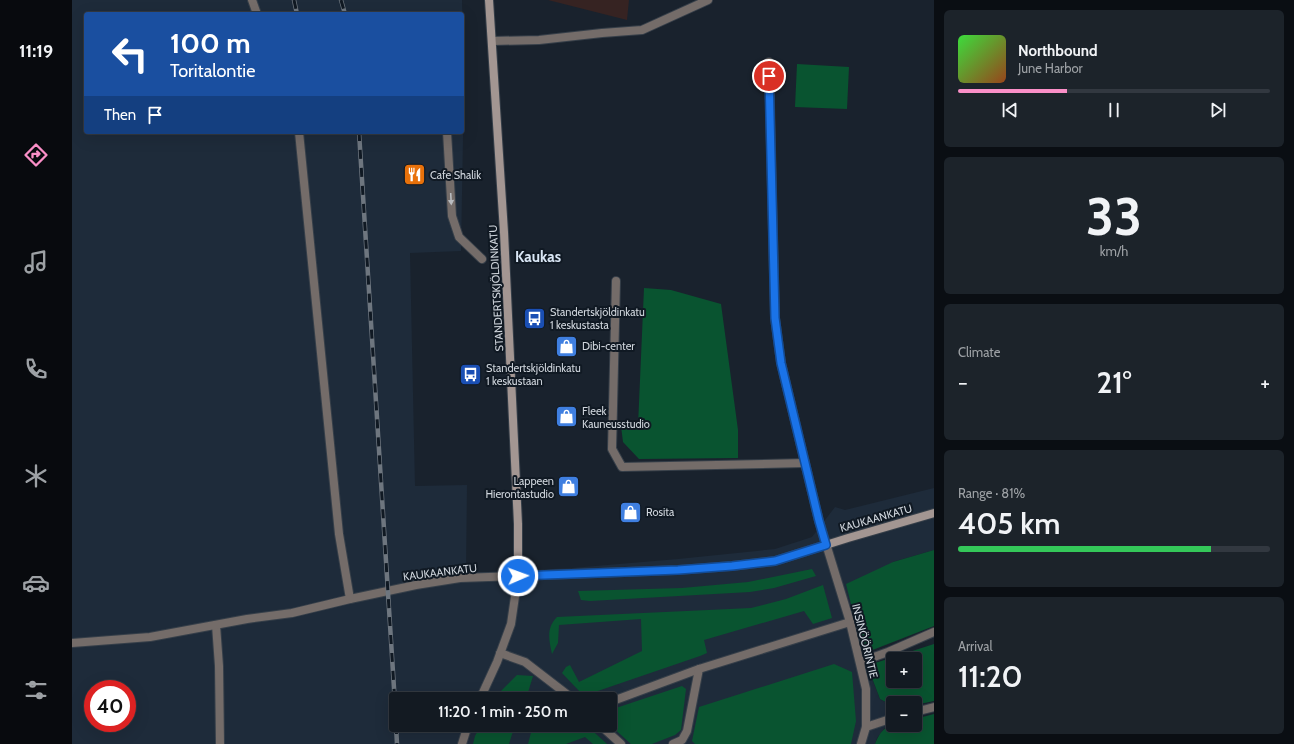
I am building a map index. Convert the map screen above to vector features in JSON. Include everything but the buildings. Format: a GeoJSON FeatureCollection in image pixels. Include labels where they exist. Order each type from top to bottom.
{"type":"FeatureCollection","features":[{"type":"Feature","properties":{"kind":"street"},"geometry":{"type":"LineString","coordinates":[[252,0],[256,12]]}},
{"type":"Feature","properties":{"kind":"street","name":"STANDERTSKJÖLDINKATU"},"geometry":{"type":"LineString","coordinates":[[489,0],[504,232],[518,524],[518,576]]}},
{"type":"Feature","properties":{"kind":"street"},"geometry":{"type":"LineString","coordinates":[[492,41],[540,40],[642,30],[708,0]]}},
{"type":"Feature","properties":{"kind":"street","name":"INSINÖÖRINTIE"},"geometry":{"type":"LineString","coordinates":[[769,62],[775,318],[781,363],[819,521],[850,622],[866,689],[866,727],[861,744]]}},
{"type":"Feature","properties":{"kind":"street"},"geometry":{"type":"LineString","coordinates":[[299,134],[339,534],[350,599]]}},
{"type":"Feature","properties":{"kind":"street"},"geometry":{"type":"LineString","coordinates":[[447,134],[452,216],[459,237],[482,259]]}},
{"type":"Feature","properties":{"kind":"street"},"geometry":{"type":"LineString","coordinates":[[616,281],[612,448],[622,467],[805,463]]}},
{"type":"Feature","properties":{"kind":"street","name":"KAUKAANKATU"},"geometry":{"type":"LineString","coordinates":[[72,643],[150,637],[216,626],[452,579],[678,570],[775,561],[934,513]]}},
{"type":"Feature","properties":{"kind":"street"},"geometry":{"type":"LineString","coordinates":[[483,692],[511,624],[518,576]]}},
{"type":"Feature","properties":{"kind":"street"},"geometry":{"type":"LineString","coordinates":[[617,699],[699,669],[850,622]]}},
{"type":"Feature","properties":{"kind":"street"},"geometry":{"type":"LineString","coordinates":[[216,626],[219,666],[220,744]]}},
{"type":"Feature","properties":{"kind":"street"},"geometry":{"type":"LineString","coordinates":[[860,662],[888,652],[934,632]]}},
{"type":"Feature","properties":{"kind":"street"},"geometry":{"type":"LineString","coordinates":[[500,653],[525,662],[564,692]]}},
{"type":"Feature","properties":{"kind":"street"},"geometry":{"type":"LineString","coordinates":[[673,744],[682,740],[687,731],[699,669]]}},
{"type":"Feature","properties":{"kind":"street"},"geometry":{"type":"LineString","coordinates":[[922,710],[934,707]]}},
{"type":"Feature","properties":{"kind":"street"},"geometry":{"type":"LineString","coordinates":[[866,727],[886,720]]}},
{"type":"Feature","properties":{"kind":"street"},"geometry":{"type":"LineString","coordinates":[[462,744],[466,732]]}},
{"type":"Feature","properties":{"kind":"street"},"geometry":{"type":"LineString","coordinates":[[608,732],[621,744]]}},
{"type":"Feature","properties":{"kind":"shaded area"},"geometry":{"type":"Polygon","coordinates":[[[72,0],[462,0],[462,12],[84,12],[84,134],[463,134],[461,251],[410,253],[415,486],[467,485],[466,573],[572,568],[775,549],[812,537],[835,507],[845,510],[934,488],[934,550],[893,562],[862,647],[870,651],[872,664],[869,671],[880,699],[886,702],[886,726],[877,738],[875,744],[72,744],[72,0]]]}},
{"type":"Feature","properties":{"kind":"shaded area"},"geometry":{"type":"Polygon","coordinates":[[[548,0],[629,0],[627,20],[548,0]]]}},
{"type":"Feature","properties":{"kind":"green space"},"geometry":{"type":"Polygon","coordinates":[[[797,64],[849,67],[847,109],[795,107],[797,64]]]}},
{"type":"Feature","properties":{"kind":"green space"},"geometry":{"type":"Polygon","coordinates":[[[644,288],[671,290],[721,304],[738,430],[738,458],[639,459],[623,442],[621,426],[638,426],[644,288]]]}},
{"type":"Feature","properties":{"kind":"green space"},"geometry":{"type":"Polygon","coordinates":[[[934,550],[934,626],[870,651],[862,648],[846,584],[893,562],[934,550]]]}},
{"type":"Feature","properties":{"kind":"green space"},"geometry":{"type":"Polygon","coordinates":[[[812,569],[816,576],[774,588],[750,592],[590,601],[581,600],[578,591],[682,588],[748,582],[812,569]]]}},
{"type":"Feature","properties":{"kind":"green space"},"geometry":{"type":"Polygon","coordinates":[[[823,585],[832,618],[813,624],[804,611],[704,640],[707,653],[595,692],[580,692],[562,673],[566,667],[570,665],[579,682],[642,651],[641,619],[559,625],[558,643],[552,654],[549,634],[551,625],[557,617],[751,608],[786,599],[823,585]]]}},
{"type":"Feature","properties":{"kind":"green space"},"geometry":{"type":"Polygon","coordinates":[[[934,644],[934,701],[922,704],[922,696],[886,696],[886,702],[880,699],[869,670],[872,664],[886,659],[886,688],[922,688],[922,652],[909,652],[934,644]]]}},
{"type":"Feature","properties":{"kind":"green space"},"geometry":{"type":"Polygon","coordinates":[[[834,664],[852,672],[856,721],[851,744],[695,744],[692,741],[699,707],[834,664]]]}},
{"type":"Feature","properties":{"kind":"green space"},"geometry":{"type":"Polygon","coordinates":[[[517,675],[533,676],[528,692],[501,691],[517,675]]]}},
{"type":"Feature","properties":{"kind":"green space"},"geometry":{"type":"Polygon","coordinates":[[[682,686],[686,689],[681,730],[675,735],[652,744],[631,744],[617,731],[617,708],[682,686]]]}},
{"type":"Feature","properties":{"kind":"green space"},"geometry":{"type":"Polygon","coordinates":[[[934,714],[934,744],[875,744],[882,731],[886,728],[886,732],[922,732],[922,717],[934,714]]]}},
{"type":"Feature","properties":{"kind":"green space"},"geometry":{"type":"Polygon","coordinates":[[[477,732],[513,732],[509,744],[473,744],[477,732]]]}},
{"type":"Feature","properties":{"kind":"green space"},"geometry":{"type":"Polygon","coordinates":[[[531,732],[594,732],[607,744],[593,744],[585,737],[566,744],[528,744],[531,732]]]}},
{"type":"Feature","properties":{"kind":"railway"},"geometry":{"type":"LineString","coordinates":[[294,0],[297,12]]}},
{"type":"Feature","properties":{"kind":"railway"},"geometry":{"type":"LineString","coordinates":[[341,0],[344,12]]}},
{"type":"Feature","properties":{"kind":"railway"},"geometry":{"type":"LineString","coordinates":[[359,134],[394,692]]}},
{"type":"Feature","properties":{"kind":"railway"},"geometry":{"type":"LineString","coordinates":[[396,732],[397,744]]}},
{"type":"Feature","properties":{"kind":"place","name":"Cafe Shalik"},"geometry":{"type":"Point","coordinates":[415,175]}},
{"type":"Feature","properties":{"kind":"place","name":"Standertskjöldinkatu 1 keskustasta"},"geometry":{"type":"Point","coordinates":[535,318]}},
{"type":"Feature","properties":{"kind":"place","name":"Dibi-center"},"geometry":{"type":"Point","coordinates":[566,346]}},
{"type":"Feature","properties":{"kind":"place","name":"Standertskjöldinkatu 1 keskustaan"},"geometry":{"type":"Point","coordinates":[471,374]}},
{"type":"Feature","properties":{"kind":"place","name":"Fleek Kauneusstudio"},"geometry":{"type":"Point","coordinates":[567,417]}},
{"type":"Feature","properties":{"kind":"place","name":"Lappeen Hierontastudio"},"geometry":{"type":"Point","coordinates":[569,487]}},
{"type":"Feature","properties":{"kind":"place","name":"Rosita"},"geometry":{"type":"Point","coordinates":[631,512]}},
{"type":"Feature","properties":{"kind":"district","name":"Kaukas"},"geometry":{"type":"Point","coordinates":[538,257]}},
{"type":"Feature","properties":{"kind":"route"},"geometry":{"type":"LineString","coordinates":[[518,576],[678,570],[732,566],[775,561],[826,545],[781,363],[775,318],[769,76]]}}]}
